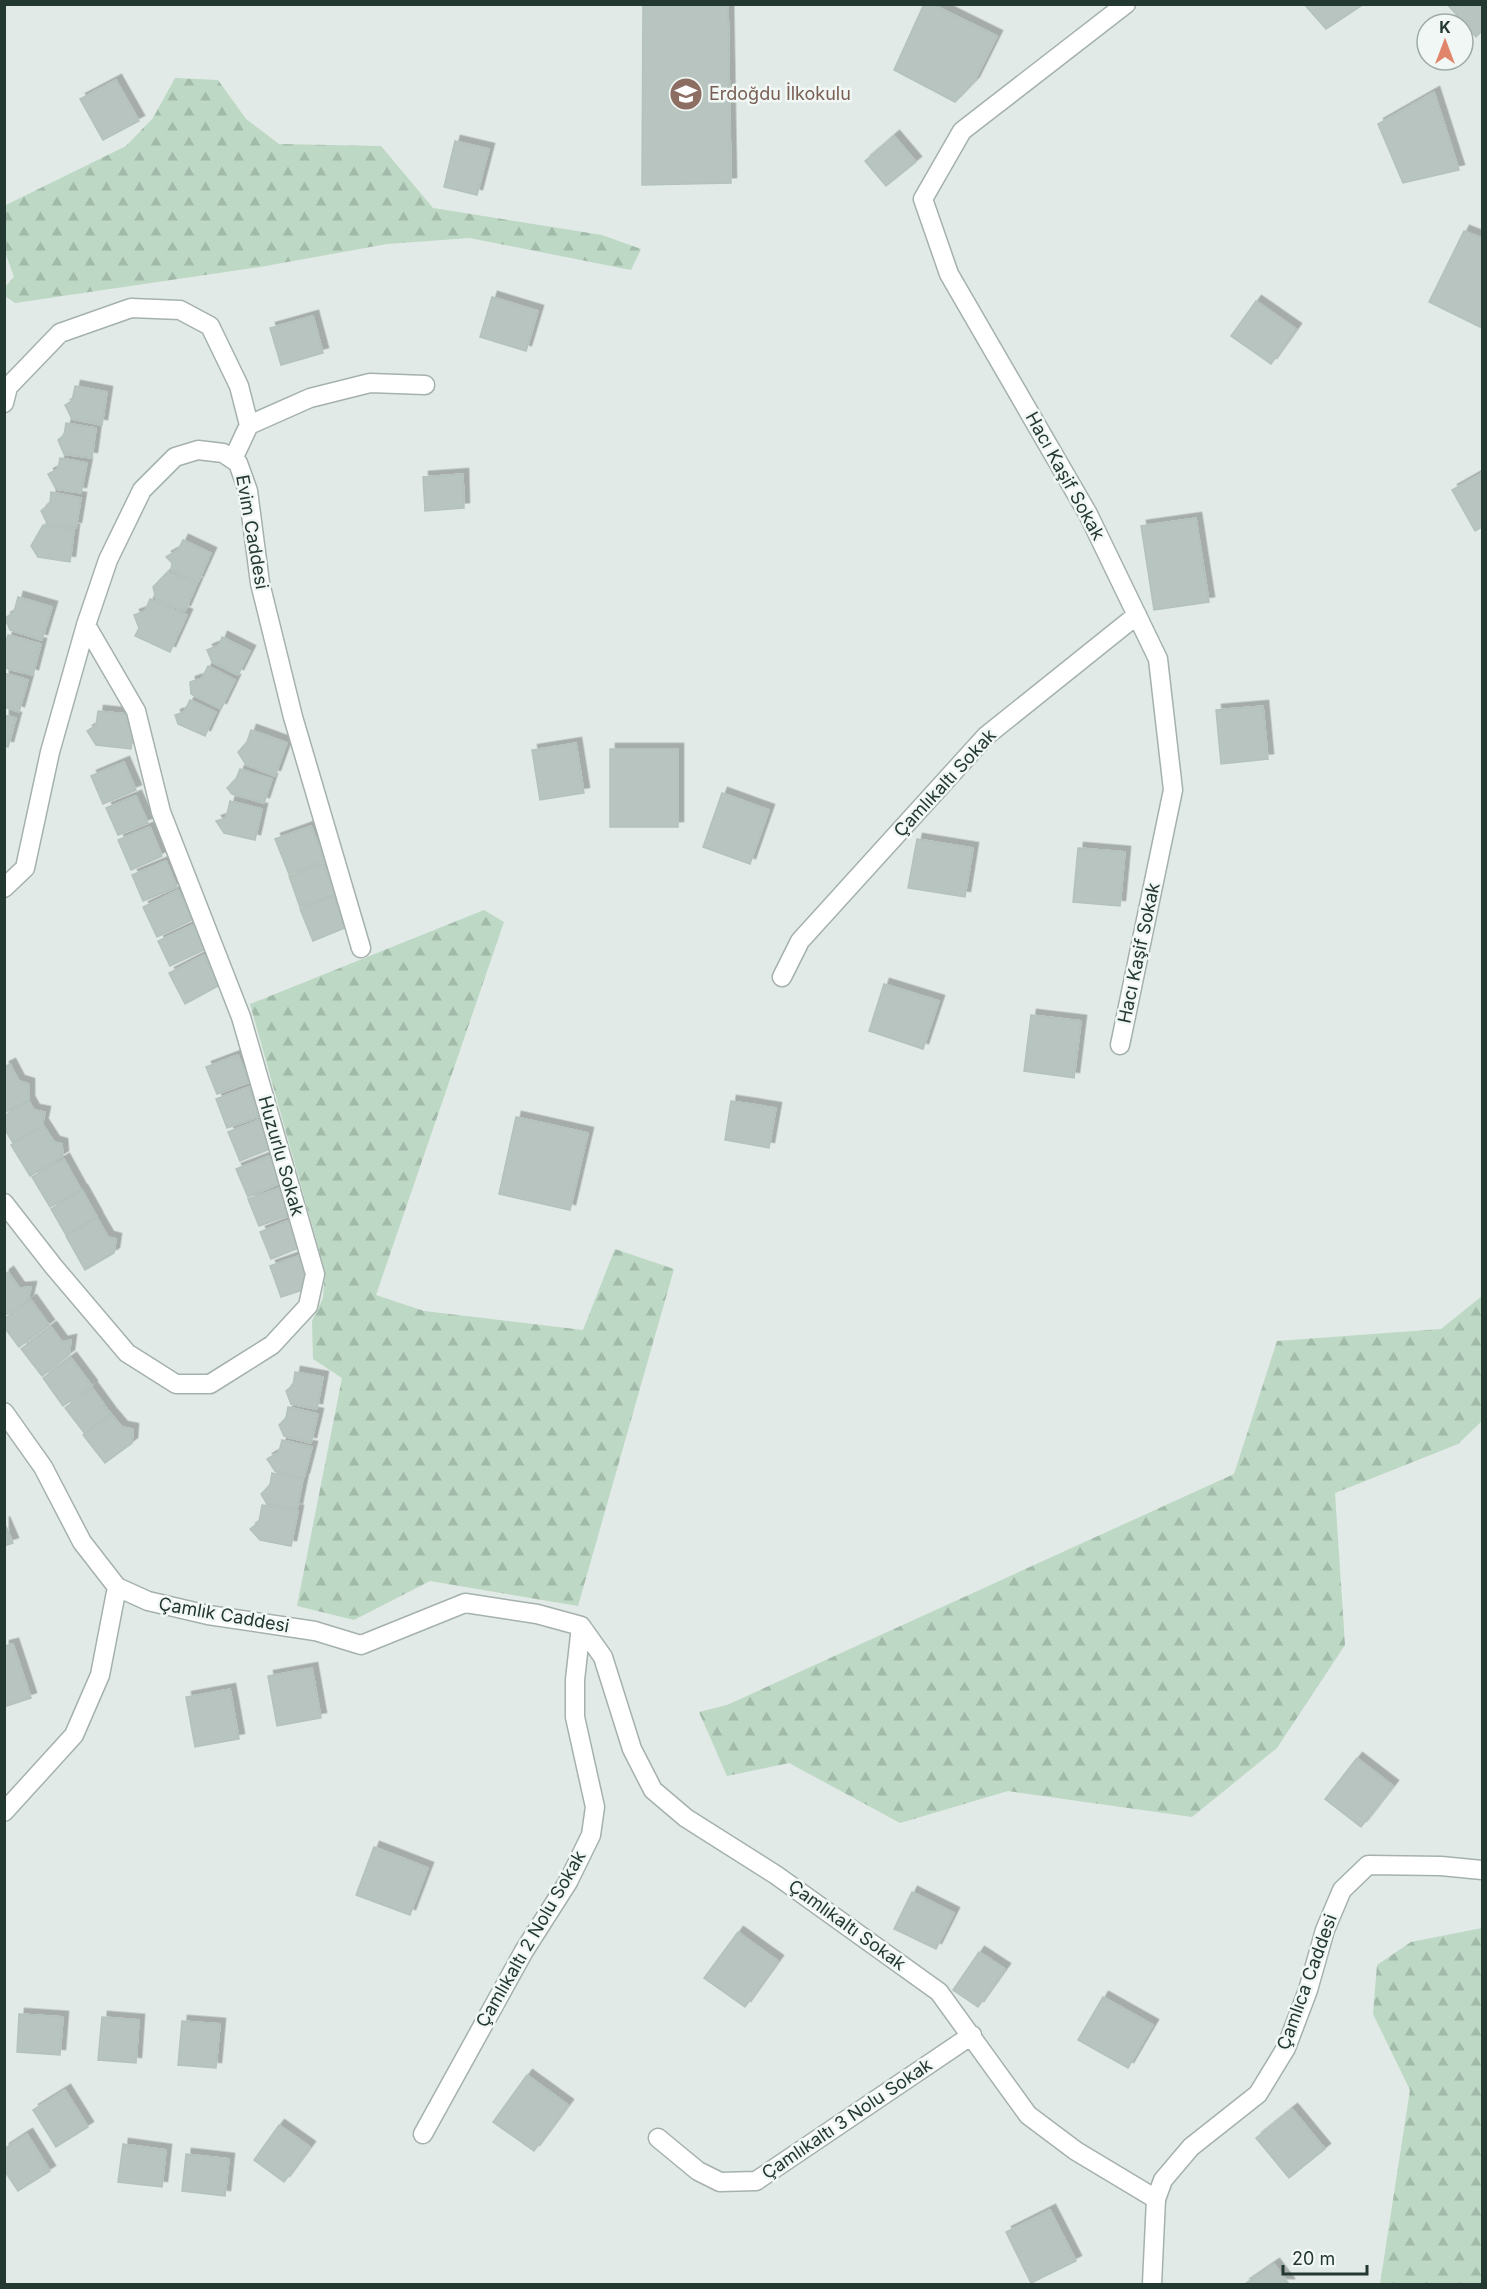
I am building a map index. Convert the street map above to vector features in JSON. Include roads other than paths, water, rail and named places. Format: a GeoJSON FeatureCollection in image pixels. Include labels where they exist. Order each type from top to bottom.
{"type":"FeatureCollection","features":[{"type":"Feature","properties":{"kind":"street","name":"Hacı Kaşif Sokak"},"geometry":{"type":"LineString","coordinates":[[1120,1045],[1173,790],[1158,659],[1088,514],[949,274],[922,199],[962,131],[1126,4]]}},
{"type":"Feature","properties":{"kind":"street"},"geometry":{"type":"LineString","coordinates":[[4,403],[9,387],[60,333],[131,308],[180,310],[210,326],[239,386],[249,425],[233,459]]}},
{"type":"Feature","properties":{"kind":"street"},"geometry":{"type":"LineString","coordinates":[[249,425],[310,398],[370,383],[425,385]]}},
{"type":"Feature","properties":{"kind":"street","name":"Evim Caddesi"},"geometry":{"type":"LineString","coordinates":[[4,888],[25,868],[50,752],[86,626],[108,560],[142,490],[175,457],[198,450],[223,453],[238,463],[248,490],[260,583],[292,717],[361,948]]}},
{"type":"Feature","properties":{"kind":"street","name":"Çamlıkaltı Sokak"},"geometry":{"type":"LineString","coordinates":[[782,977],[800,940],[986,736],[1137,615]]}},
{"type":"Feature","properties":{"kind":"street","name":"Huzurlu Sokak"},"geometry":{"type":"LineString","coordinates":[[4,1203],[54,1267],[127,1353],[176,1384],[210,1384],[272,1345],[308,1306],[315,1274],[241,1017],[161,812],[136,711],[86,626]]}},
{"type":"Feature","properties":{"kind":"street","name":"Çamlık Caddesi"},"geometry":{"type":"LineString","coordinates":[[6,1415],[43,1467],[82,1542],[117,1587],[148,1601],[208,1615],[315,1631],[361,1645],[465,1603],[537,1614],[580,1626]]}},
{"type":"Feature","properties":{"kind":"street"},"geometry":{"type":"LineString","coordinates":[[4,1812],[74,1735],[100,1675],[117,1587]]}},
{"type":"Feature","properties":{"kind":"street","name":"Çamlıkaltı Sokak"},"geometry":{"type":"LineString","coordinates":[[580,1626],[603,1657],[632,1749],[653,1790],[686,1818],[777,1875],[939,1992],[1028,2115],[1076,2151],[1156,2199]]}},
{"type":"Feature","properties":{"kind":"street","name":"Çamlıkaltı 2 Nolu Sokak"},"geometry":{"type":"LineString","coordinates":[[423,2134],[518,1960],[568,1882],[591,1835],[595,1807],[575,1717],[574,1680],[580,1626]]}},
{"type":"Feature","properties":{"kind":"street","name":"Çamlıca Caddesi"},"geometry":{"type":"LineString","coordinates":[[1152,2284],[1156,2199],[1163,2180],[1191,2147],[1258,2094],[1280,2057],[1308,1990],[1325,1930],[1342,1890],[1368,1865],[1441,1866],[1482,1870]]}},
{"type":"Feature","properties":{"kind":"street","name":"Çamlıkaltı 3 Nolu Sokak"},"geometry":{"type":"LineString","coordinates":[[658,2138],[698,2171],[720,2182],[756,2181],[972,2035]]}},
{"type":"Feature","properties":{"kind":"place","name":"Erdoğdu İlkokulu"},"geometry":{"type":"Point","coordinates":[686,94]}}]}
